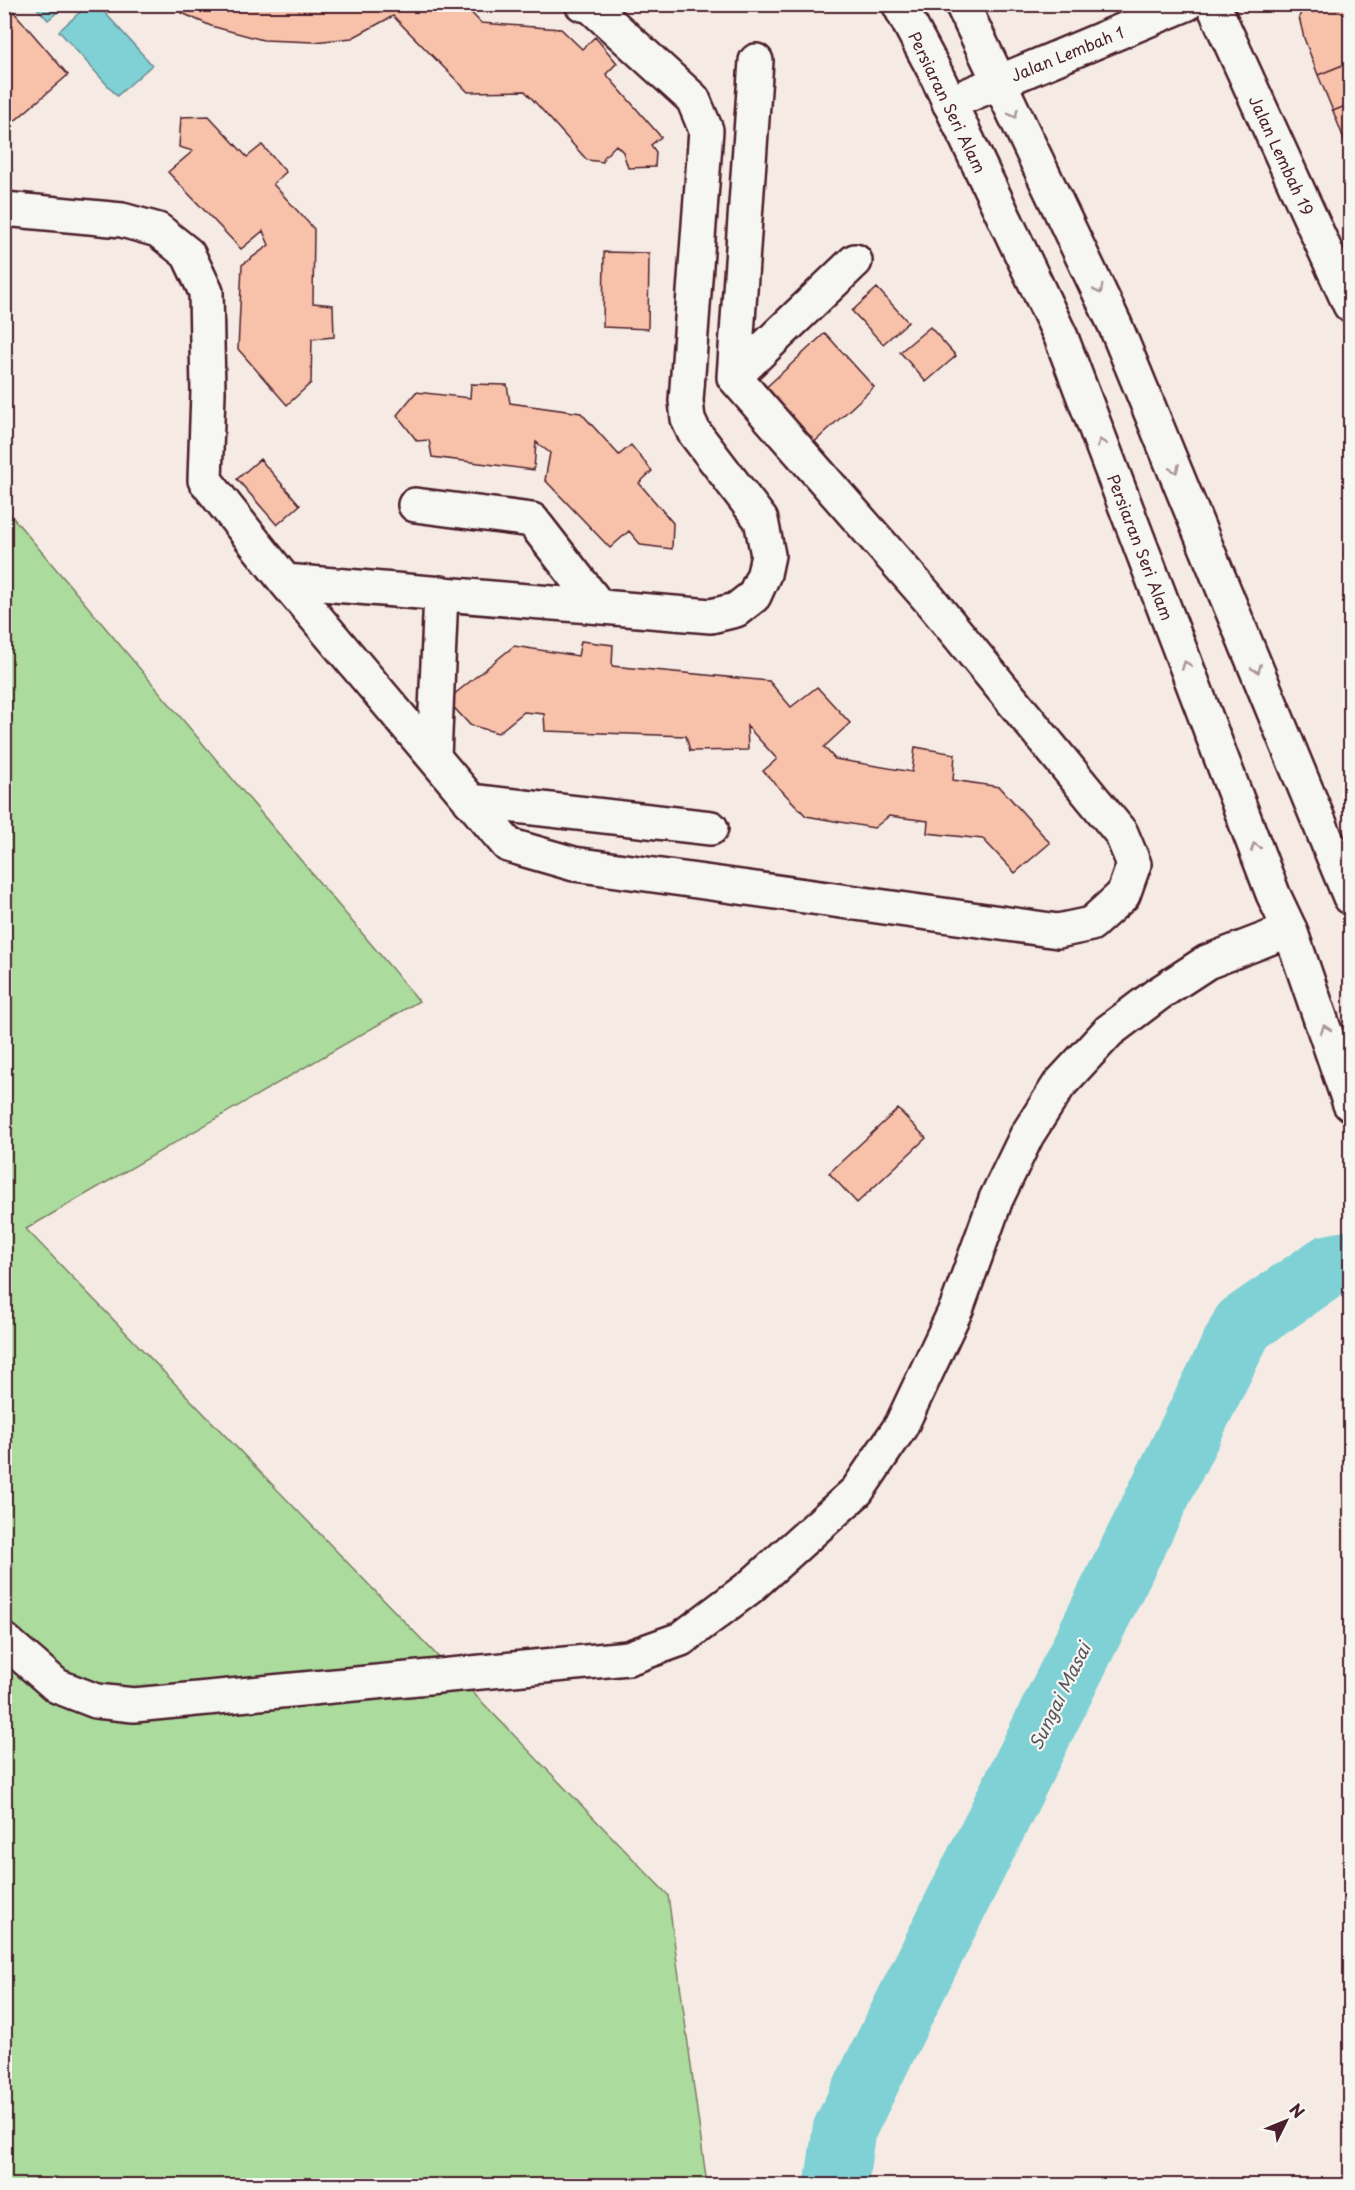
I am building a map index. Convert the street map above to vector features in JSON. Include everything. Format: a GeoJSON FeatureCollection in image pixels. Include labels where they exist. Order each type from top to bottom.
{"type":"FeatureCollection","features":[{"type":"Feature","properties":{"kind":"street"},"geometry":{"type":"LineString","coordinates":[[285,581],[711,616],[736,610],[754,596],[764,574],[768,555],[761,520],[694,432],[688,419],[686,401],[706,130],[693,99],[591,6],[582,4]]}},
{"type":"Feature","properties":{"kind":"street","name":"Persiaran Seri Alam"},"geometry":{"type":"LineString","coordinates":[[899,4],[950,103],[1061,337],[1273,894],[1290,930],[1350,1104]]}},
{"type":"Feature","properties":{"kind":"street"},"geometry":{"type":"LineString","coordinates":[[962,4],[1115,325],[1350,897]]}},
{"type":"Feature","properties":{"kind":"street","name":"Jalan Lembah 1"},"geometry":{"type":"LineString","coordinates":[[950,103],[1186,4]]}},
{"type":"Feature","properties":{"kind":"street","name":"Jalan Lembah 19"},"geometry":{"type":"LineString","coordinates":[[1214,4],[1350,305]]}},
{"type":"Feature","properties":{"kind":"street"},"geometry":{"type":"LineString","coordinates":[[4,209],[122,219],[158,230],[188,254],[206,292],[208,392],[205,480],[285,581],[508,845],[574,864],[1058,931],[1090,924],[1123,895],[1134,864],[1121,833],[929,599],[734,377],[756,61]]}},
{"type":"Feature","properties":{"kind":"street"},"geometry":{"type":"LineString","coordinates":[[734,377],[855,261]]}},
{"type":"Feature","properties":{"kind":"street"},"geometry":{"type":"LineString","coordinates":[[415,505],[532,520],[598,605]]}},
{"type":"Feature","properties":{"kind":"street"},"geometry":{"type":"LineString","coordinates":[[434,757],[441,593]]}},
{"type":"Feature","properties":{"kind":"street"},"geometry":{"type":"LineString","coordinates":[[470,801],[711,828]]}},
{"type":"Feature","properties":{"kind":"street"},"geometry":{"type":"LineString","coordinates":[[4,1640],[57,1686],[96,1701],[134,1705],[627,1658],[681,1638],[750,1587],[857,1491],[906,1416],[957,1307],[996,1199],[1027,1135],[1059,1085],[1108,1031],[1158,994],[1207,962],[1290,930]]}},
{"type":"Feature","properties":{"kind":"green space"},"geometry":{"type":"Polygon","coordinates":[[[4,507],[419,1001],[26,1229],[668,1895],[707,2185],[5,2185],[4,507]]]}},
{"type":"Feature","properties":{"kind":"water"},"geometry":{"type":"Polygon","coordinates":[[[89,4],[98,5],[152,65],[117,96],[59,31],[89,4]]]}},
{"type":"Feature","properties":{"kind":"water"},"geometry":{"type":"Polygon","coordinates":[[[34,5],[66,5],[48,20],[34,5]]]}},
{"type":"Feature","properties":{"kind":"building"},"geometry":{"type":"Polygon","coordinates":[[[4,4],[7,4],[68,75],[4,130],[4,4]]]}},
{"type":"Feature","properties":{"kind":"building"},"geometry":{"type":"Polygon","coordinates":[[[184,4],[463,4],[481,23],[561,29],[582,49],[595,37],[617,63],[606,74],[661,137],[651,145],[656,152],[655,167],[628,168],[623,152],[616,145],[604,157],[603,162],[587,160],[525,91],[468,92],[393,16],[352,38],[314,42],[263,40],[211,26],[182,13],[184,4]]]}},
{"type":"Feature","properties":{"kind":"building"},"geometry":{"type":"Polygon","coordinates":[[[1305,4],[1350,4],[1350,62],[1318,75],[1299,17],[1305,4]]]}},
{"type":"Feature","properties":{"kind":"building"},"geometry":{"type":"Polygon","coordinates":[[[1350,62],[1350,104],[1333,111],[1318,75],[1350,62]]]}},
{"type":"Feature","properties":{"kind":"building"},"geometry":{"type":"Polygon","coordinates":[[[1350,104],[1350,145],[1347,147],[1333,111],[1350,104]]]}},
{"type":"Feature","properties":{"kind":"building"},"geometry":{"type":"Polygon","coordinates":[[[209,116],[247,157],[262,145],[286,172],[273,184],[314,229],[313,303],[333,305],[334,337],[312,339],[311,383],[287,405],[238,349],[242,265],[269,245],[263,231],[241,249],[168,172],[193,151],[179,147],[181,117],[209,116]]]}},
{"type":"Feature","properties":{"kind":"building"},"geometry":{"type":"Polygon","coordinates":[[[604,252],[649,253],[648,329],[603,327],[604,252]]]}},
{"type":"Feature","properties":{"kind":"building"},"geometry":{"type":"Polygon","coordinates":[[[877,288],[908,322],[883,344],[852,311],[877,288]]]}},
{"type":"Feature","properties":{"kind":"building"},"geometry":{"type":"Polygon","coordinates":[[[930,327],[956,356],[926,382],[900,352],[930,327]]]}},
{"type":"Feature","properties":{"kind":"building"},"geometry":{"type":"Polygon","coordinates":[[[825,333],[874,387],[809,447],[760,393],[825,333]]]}},
{"type":"Feature","properties":{"kind":"building"},"geometry":{"type":"Polygon","coordinates":[[[471,384],[507,385],[510,403],[581,413],[619,455],[631,445],[652,471],[639,483],[673,523],[672,549],[641,545],[629,531],[610,548],[545,480],[550,453],[536,442],[534,470],[432,457],[429,440],[417,441],[397,415],[416,392],[470,398],[471,384]]]}},
{"type":"Feature","properties":{"kind":"building"},"geometry":{"type":"Polygon","coordinates":[[[260,459],[300,505],[277,525],[237,479],[260,459]]]}},
{"type":"Feature","properties":{"kind":"building"},"geometry":{"type":"Polygon","coordinates":[[[581,641],[613,645],[612,666],[769,681],[791,707],[817,687],[850,723],[824,747],[835,759],[912,772],[915,747],[955,754],[953,780],[1000,787],[1050,843],[1015,873],[983,839],[927,833],[928,821],[889,816],[874,828],[806,816],[763,771],[777,759],[747,726],[748,750],[690,751],[686,736],[545,731],[544,714],[524,712],[498,733],[470,725],[447,700],[514,646],[578,656],[581,641]]]}},
{"type":"Feature","properties":{"kind":"building"},"geometry":{"type":"Polygon","coordinates":[[[898,1109],[926,1138],[857,1203],[829,1173],[898,1109]]]}},
{"type":"Feature","properties":{"kind":"waterway","name":"Sungai Masai"},"geometry":{"type":"LineString","coordinates":[[836,2186],[844,2130],[1243,1325],[1329,1266],[1350,1262]]}}]}
